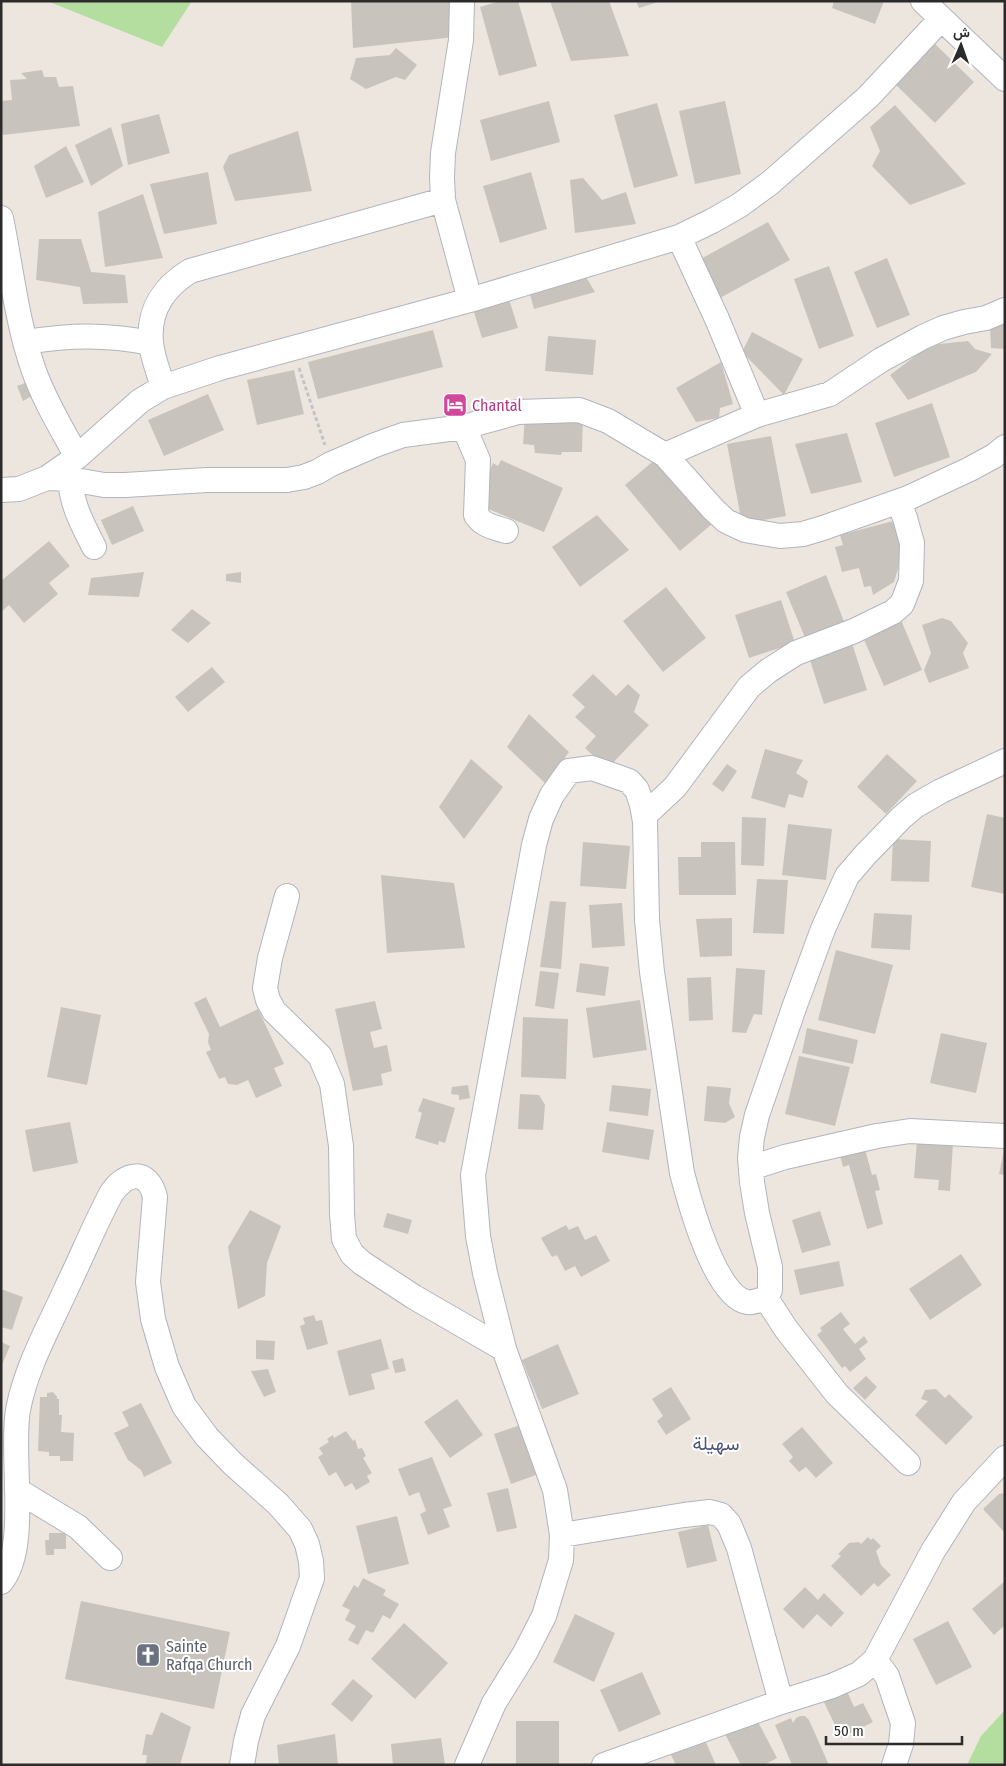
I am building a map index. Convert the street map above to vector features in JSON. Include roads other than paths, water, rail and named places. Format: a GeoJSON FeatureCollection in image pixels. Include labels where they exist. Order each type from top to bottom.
{"type":"FeatureCollection","features":[{"type":"Feature","properties":{"kind":"street"},"geometry":{"type":"LineString","coordinates":[[462,1],[461,40],[443,154],[443,200],[470,300]]}},
{"type":"Feature","properties":{"kind":"street"},"geometry":{"type":"LineString","coordinates":[[923,1],[1005,79]]}},
{"type":"Feature","properties":{"kind":"street"},"geometry":{"type":"LineString","coordinates":[[59,479],[77,457],[140,401],[163,387],[220,368],[470,300],[679,237],[712,221],[740,205],[770,183],[868,97],[941,19]]}},
{"type":"Feature","properties":{"kind":"street"},"geometry":{"type":"LineString","coordinates":[[163,387],[151,343],[151,328],[155,309],[164,293],[176,280],[190,271],[443,200]]}},
{"type":"Feature","properties":{"kind":"street"},"geometry":{"type":"LineString","coordinates":[[1,218],[26,342],[34,370],[44,398],[77,457]]}},
{"type":"Feature","properties":{"kind":"street"},"geometry":{"type":"LineString","coordinates":[[679,237],[717,319],[757,415]]}},
{"type":"Feature","properties":{"kind":"street"},"geometry":{"type":"LineString","coordinates":[[665,455],[757,415],[830,394],[881,360],[923,337],[943,328],[986,318],[1005,310]]}},
{"type":"Feature","properties":{"kind":"street"},"geometry":{"type":"LineString","coordinates":[[26,342],[64,336],[92,335],[123,337],[151,343]]}},
{"type":"Feature","properties":{"kind":"street"},"geometry":{"type":"LineString","coordinates":[[1,490],[19,489],[59,479],[104,485],[207,480],[287,480],[317,472],[375,445],[403,435],[464,427],[518,412],[579,410],[608,422],[665,455],[712,509],[726,522],[745,530],[780,536],[803,534],[899,502],[952,478],[994,456],[1005,447]]}},
{"type":"Feature","properties":{"kind":"street"},"geometry":{"type":"LineString","coordinates":[[464,427],[478,460],[476,515],[486,525],[506,531]]}},
{"type":"Feature","properties":{"kind":"street"},"geometry":{"type":"LineString","coordinates":[[59,479],[71,492],[76,512],[94,547]]}},
{"type":"Feature","properties":{"kind":"street"},"geometry":{"type":"LineString","coordinates":[[644,816],[675,787],[749,687],[768,671],[796,653],[854,631],[893,612],[902,604],[911,581],[912,543],[899,502]]}},
{"type":"Feature","properties":{"kind":"street"},"geometry":{"type":"LineString","coordinates":[[766,1298],[770,1290],[770,1267],[757,1213],[751,1168],[752,1137],[757,1116],[794,1005],[823,929],[847,876],[866,854],[915,806],[941,791],[1005,761]]}},
{"type":"Feature","properties":{"kind":"street"},"geometry":{"type":"LineString","coordinates":[[467,1765],[494,1703],[525,1653],[544,1616],[561,1560],[562,1535],[554,1490],[504,1349],[485,1273],[478,1236],[473,1175],[534,844],[541,819],[568,771],[592,768],[629,781],[637,790],[644,816],[652,972],[677,1141],[690,1204],[713,1265],[726,1286],[736,1298],[746,1302],[766,1298]]}},
{"type":"Feature","properties":{"kind":"street"},"geometry":{"type":"LineString","coordinates":[[287,896],[270,958],[265,988],[268,1000],[274,1011],[320,1056],[332,1084],[341,1146],[344,1239],[352,1254],[369,1267],[414,1297],[504,1349]]}},
{"type":"Feature","properties":{"kind":"street"},"geometry":{"type":"LineString","coordinates":[[751,1168],[785,1157],[910,1130],[1005,1136]]}},
{"type":"Feature","properties":{"kind":"street"},"geometry":{"type":"LineString","coordinates":[[1,1582],[6,1577],[15,1547],[18,1411],[34,1357],[111,1194],[123,1179],[132,1176],[140,1177],[147,1180],[152,1186],[155,1197],[148,1282],[153,1318],[167,1366],[184,1406],[207,1437],[233,1464],[278,1504],[300,1529],[307,1544],[311,1561],[312,1578],[288,1646],[253,1715],[242,1765]]}},
{"type":"Feature","properties":{"kind":"street"},"geometry":{"type":"LineString","coordinates":[[766,1298],[786,1329],[837,1394],[908,1464]]}},
{"type":"Feature","properties":{"kind":"street"},"geometry":{"type":"LineString","coordinates":[[604,1765],[781,1702],[832,1686],[859,1674],[874,1660],[933,1551],[964,1502],[1005,1458]]}},
{"type":"Feature","properties":{"kind":"street"},"geometry":{"type":"LineString","coordinates":[[981,1484],[1005,1483]]}},
{"type":"Feature","properties":{"kind":"street"},"geometry":{"type":"LineString","coordinates":[[17,1490],[78,1527],[110,1558]]}},
{"type":"Feature","properties":{"kind":"street"},"geometry":{"type":"LineString","coordinates":[[562,1535],[684,1515],[710,1512],[721,1515],[729,1524],[738,1548],[781,1702]]}},
{"type":"Feature","properties":{"kind":"street"},"geometry":{"type":"LineString","coordinates":[[874,1660],[887,1676],[903,1724],[901,1744],[894,1765]]}},
{"type":"Feature","properties":{"kind":"place","name":"Chantal"},"geometry":{"type":"Point","coordinates":[455,405]}},
{"type":"Feature","properties":{"kind":"place","name":"Sainte Rafqa Church"},"geometry":{"type":"Point","coordinates":[148,1655]}},
{"type":"Feature","properties":{"kind":"district","name":"سهيلة"},"geometry":{"type":"Point","coordinates":[716,1443]}}]}
